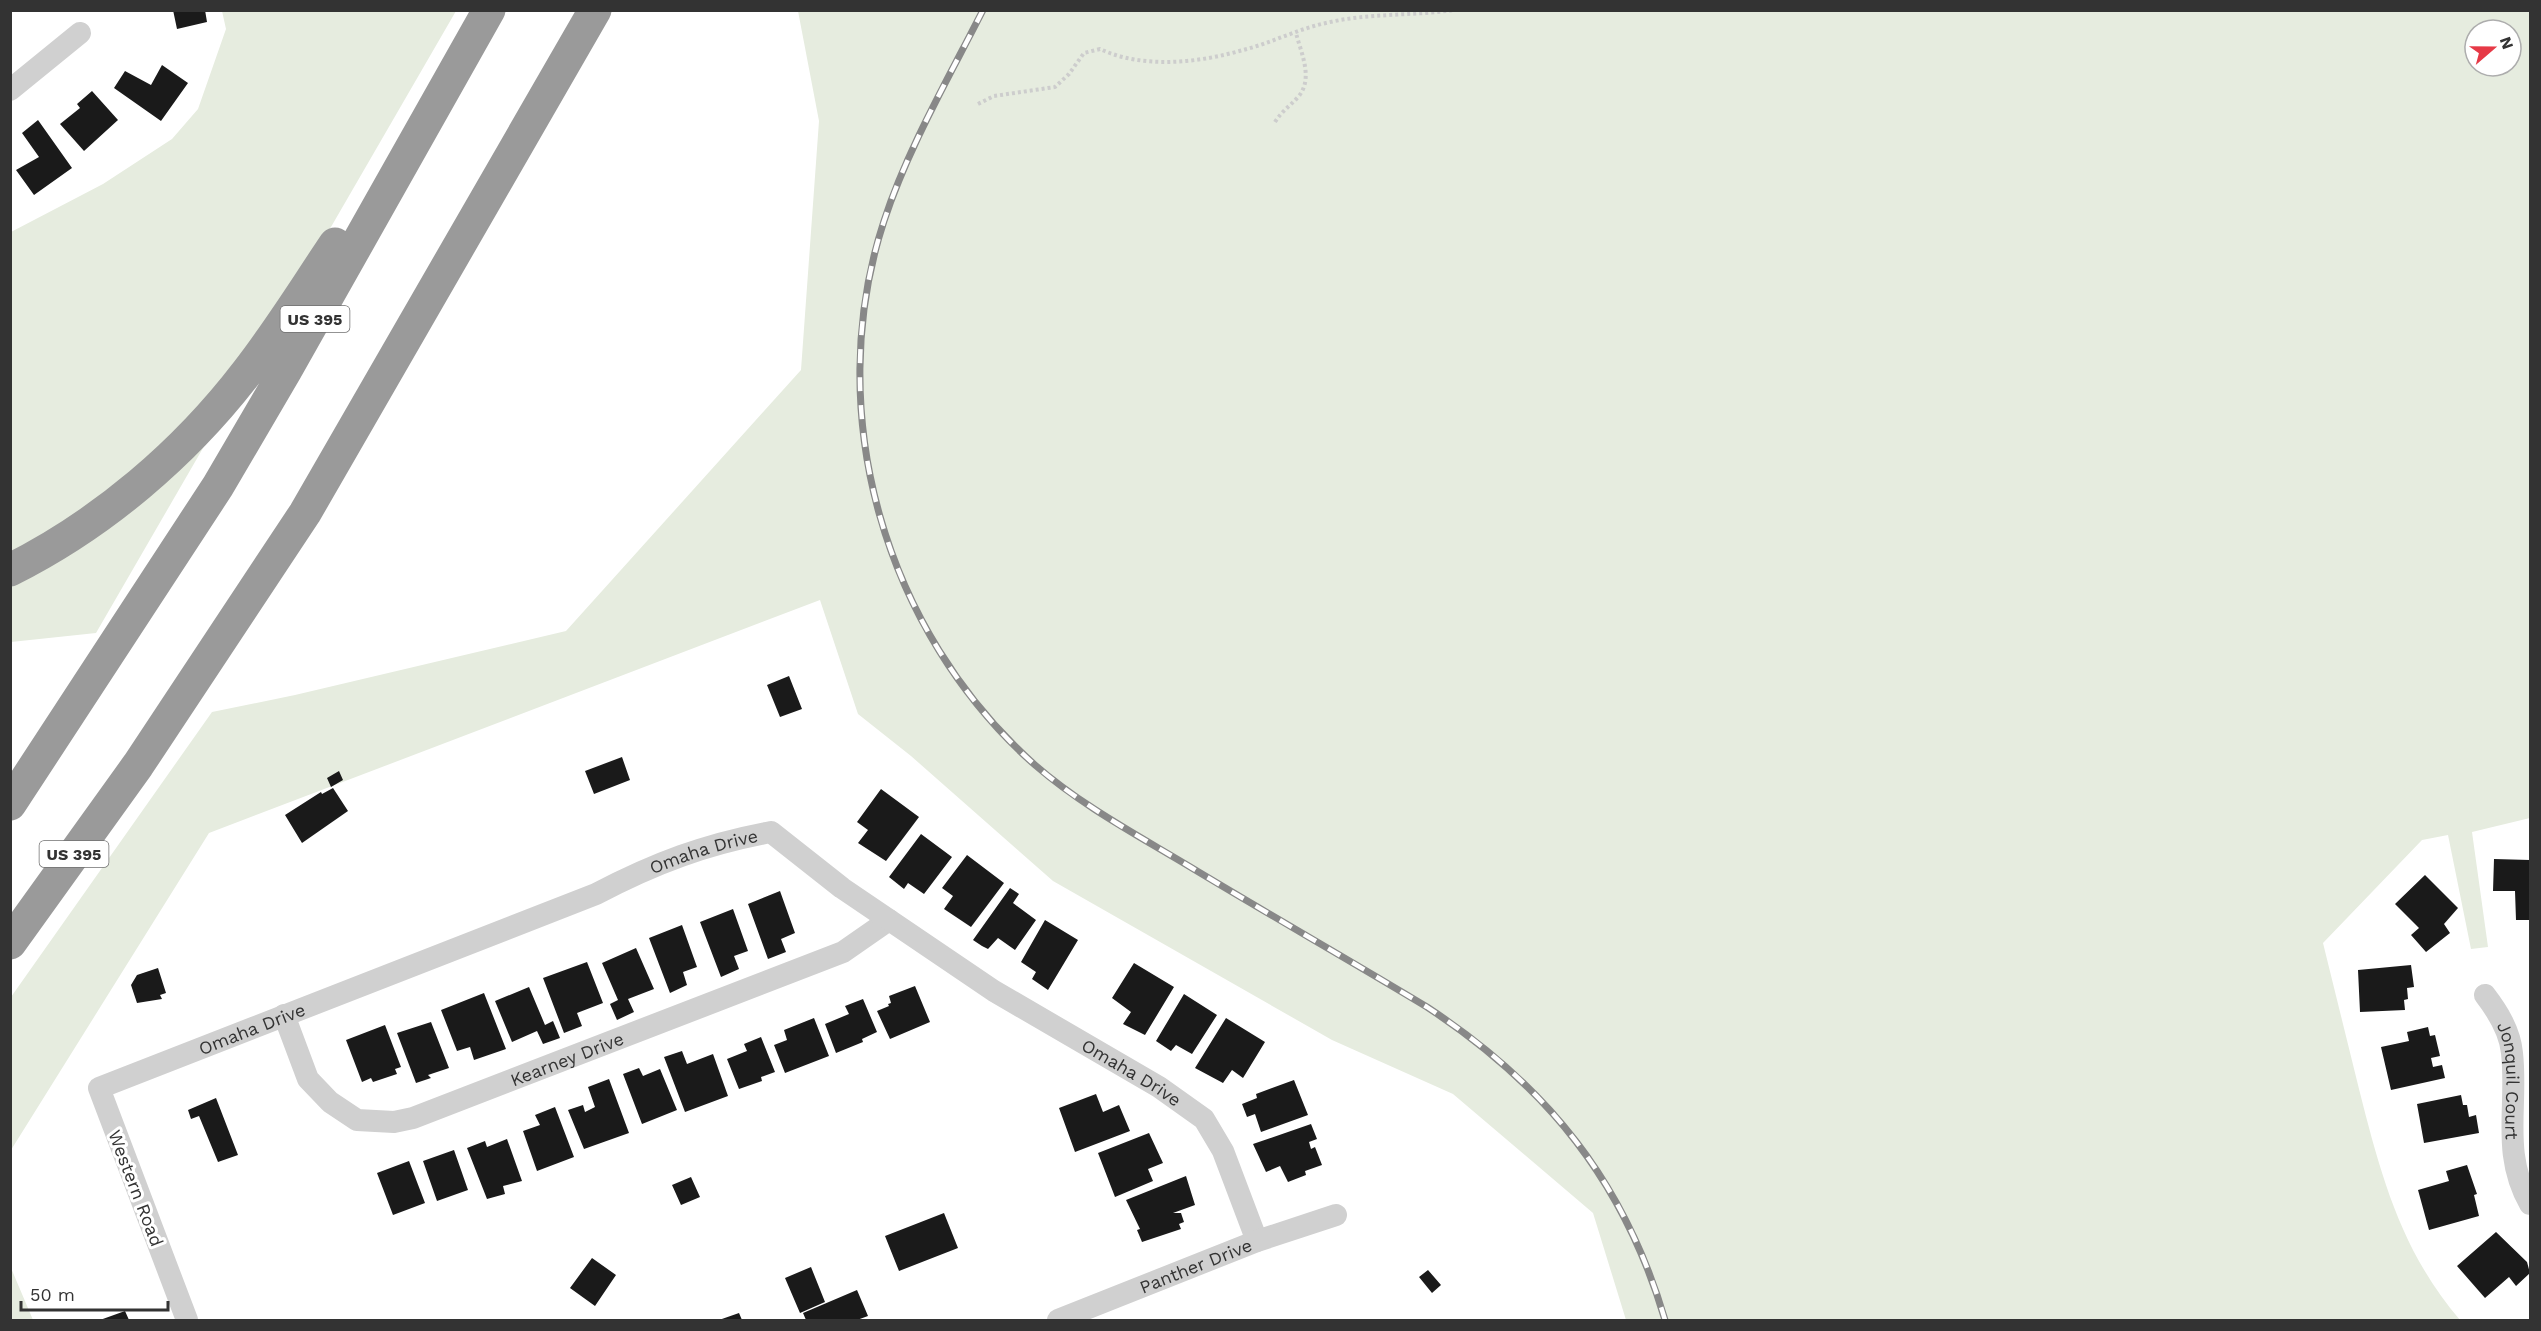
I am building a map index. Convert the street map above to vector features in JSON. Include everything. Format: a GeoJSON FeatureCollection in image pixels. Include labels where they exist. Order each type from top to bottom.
{"type":"FeatureCollection","features":[{"type":"Feature","properties":{"kind":"highway","name":"US 395"},"geometry":{"type":"LineString","coordinates":[[10,804],[32,774],[151,586],[218,486],[489,10]]}},
{"type":"Feature","properties":{"kind":"highway","name":"US 395"},"geometry":{"type":"LineString","coordinates":[[10,943],[138,765],[247,604],[305,513],[595,10]]}},
{"type":"Feature","properties":{"kind":"highway"},"geometry":{"type":"LineString","coordinates":[[10,570],[73,534],[109,507],[144,480],[210,416],[277,331],[468,46]]}},
{"type":"Feature","properties":{"kind":"street"},"geometry":{"type":"LineString","coordinates":[[10,90],[80,33]]}},
{"type":"Feature","properties":{"kind":"street","name":"Omaha Drive"},"geometry":{"type":"LineString","coordinates":[[99,1088],[596,894],[647,867],[725,841],[771,832],[842,888],[994,991],[1159,1087],[1204,1119],[1223,1151],[1257,1241]]}},
{"type":"Feature","properties":{"kind":"street","name":"Kearney Drive"},"geometry":{"type":"LineString","coordinates":[[284,1015],[308,1079],[330,1102],[357,1120],[394,1122],[413,1118],[843,952],[889,920]]}},
{"type":"Feature","properties":{"kind":"street","name":"Jonquil Court"},"geometry":{"type":"LineString","coordinates":[[2485,995],[2507,1033],[2512,1053],[2512,1146],[2517,1171],[2530,1204]]}},
{"type":"Feature","properties":{"kind":"street","name":"Western Road"},"geometry":{"type":"LineString","coordinates":[[99,1088],[186,1320]]}},
{"type":"Feature","properties":{"kind":"street","name":"Panther Drive"},"geometry":{"type":"LineString","coordinates":[[1058,1320],[1257,1241],[1336,1215]]}},
{"type":"Feature","properties":{"kind":"path"},"geometry":{"type":"LineString","coordinates":[[978,104],[994,96],[1055,87],[1084,53],[1100,48],[1117,57],[1139,61],[1211,58],[1327,22],[1454,10]]}},
{"type":"Feature","properties":{"kind":"path"},"geometry":{"type":"LineString","coordinates":[[1275,122],[1283,109],[1299,96],[1307,78],[1296,33]]}},
{"type":"Feature","properties":{"kind":"shaded area"},"geometry":{"type":"Polygon","coordinates":[[[222,11],[456,11],[96,633],[11,642],[11,232],[103,184],[172,139],[198,109],[226,29],[222,11]]]}},
{"type":"Feature","properties":{"kind":"shaded area"},"geometry":{"type":"Polygon","coordinates":[[[798,11],[2530,11],[2530,818],[2472,832],[2488,947],[2471,949],[2448,835],[2422,840],[2323,943],[2367,1121],[2385,1182],[2408,1240],[2422,1267],[2460,1320],[1626,1320],[1593,1213],[1453,1094],[1332,1040],[1053,881],[911,756],[858,714],[820,600],[209,833],[11,1150],[11,997],[212,712],[295,695],[566,631],[801,370],[819,121],[798,11]]]}},
{"type":"Feature","properties":{"kind":"shaded area"},"geometry":{"type":"Polygon","coordinates":[[[11,1268],[33,1320],[11,1320],[11,1268]]]}},
{"type":"Feature","properties":{"kind":"building"},"geometry":{"type":"Polygon","coordinates":[[[173,10],[205,10],[207,22],[177,29],[173,10]]]}},
{"type":"Feature","properties":{"kind":"building"},"geometry":{"type":"Polygon","coordinates":[[[162,65],[188,83],[161,121],[114,88],[125,71],[151,85],[162,65]]]}},
{"type":"Feature","properties":{"kind":"building"},"geometry":{"type":"Polygon","coordinates":[[[92,91],[118,120],[84,151],[60,124],[80,108],[77,104],[92,91]]]}},
{"type":"Feature","properties":{"kind":"building"},"geometry":{"type":"Polygon","coordinates":[[[38,120],[72,168],[34,195],[16,170],[39,157],[22,133],[38,120]]]}},
{"type":"Feature","properties":{"kind":"building"},"geometry":{"type":"Polygon","coordinates":[[[789,676],[802,709],[780,717],[767,685],[789,676]]]}},
{"type":"Feature","properties":{"kind":"building"},"geometry":{"type":"Polygon","coordinates":[[[622,757],[630,780],[594,794],[585,771],[622,757]]]}},
{"type":"Feature","properties":{"kind":"building"},"geometry":{"type":"Polygon","coordinates":[[[339,771],[343,780],[331,787],[327,778],[339,771]]]}},
{"type":"Feature","properties":{"kind":"building"},"geometry":{"type":"Polygon","coordinates":[[[333,788],[348,811],[302,843],[285,815],[321,792],[322,794],[333,788]]]}},
{"type":"Feature","properties":{"kind":"building"},"geometry":{"type":"Polygon","coordinates":[[[881,789],[919,817],[886,861],[858,843],[868,830],[857,822],[881,789]]]}},
{"type":"Feature","properties":{"kind":"building"},"geometry":{"type":"Polygon","coordinates":[[[921,834],[952,857],[924,894],[908,883],[904,889],[889,877],[921,834]]]}},
{"type":"Feature","properties":{"kind":"building"},"geometry":{"type":"Polygon","coordinates":[[[967,855],[1004,883],[971,927],[944,909],[953,896],[942,888],[967,855]]]}},
{"type":"Feature","properties":{"kind":"building"},"geometry":{"type":"Polygon","coordinates":[[[2494,859],[2530,860],[2530,920],[2516,920],[2515,891],[2493,891],[2494,859]]]}},
{"type":"Feature","properties":{"kind":"building"},"geometry":{"type":"Polygon","coordinates":[[[2425,875],[2458,908],[2444,924],[2450,933],[2426,952],[2411,935],[2419,928],[2395,904],[2425,875]]]}},
{"type":"Feature","properties":{"kind":"building"},"geometry":{"type":"Polygon","coordinates":[[[1010,888],[1019,894],[1013,903],[1036,920],[1015,950],[998,938],[988,949],[973,940],[1010,888]]]}},
{"type":"Feature","properties":{"kind":"building"},"geometry":{"type":"Polygon","coordinates":[[[780,891],[795,933],[781,939],[786,952],[768,959],[748,904],[780,891]]]}},
{"type":"Feature","properties":{"kind":"building"},"geometry":{"type":"Polygon","coordinates":[[[733,909],[748,951],[734,956],[739,969],[721,977],[700,922],[733,909]]]}},
{"type":"Feature","properties":{"kind":"building"},"geometry":{"type":"Polygon","coordinates":[[[1045,920],[1078,940],[1048,990],[1032,979],[1036,972],[1021,962],[1045,920]]]}},
{"type":"Feature","properties":{"kind":"building"},"geometry":{"type":"Polygon","coordinates":[[[682,925],[697,967],[683,972],[687,985],[670,993],[649,938],[682,925]]]}},
{"type":"Feature","properties":{"kind":"building"},"geometry":{"type":"Polygon","coordinates":[[[636,948],[654,989],[628,999],[634,1012],[617,1020],[610,1004],[618,1000],[602,963],[636,948]]]}},
{"type":"Feature","properties":{"kind":"building"},"geometry":{"type":"Polygon","coordinates":[[[587,962],[603,1003],[577,1013],[582,1026],[564,1033],[543,978],[587,962]]]}},
{"type":"Feature","properties":{"kind":"building"},"geometry":{"type":"Polygon","coordinates":[[[1134,963],[1174,987],[1145,1035],[1123,1024],[1131,1012],[1112,998],[1134,963]]]}},
{"type":"Feature","properties":{"kind":"building"},"geometry":{"type":"Polygon","coordinates":[[[2411,965],[2414,987],[2407,988],[2408,999],[2404,1000],[2405,1010],[2360,1012],[2358,970],[2411,965]]]}},
{"type":"Feature","properties":{"kind":"building"},"geometry":{"type":"Polygon","coordinates":[[[158,968],[166,993],[160,995],[162,999],[137,1003],[131,985],[137,975],[158,968]]]}},
{"type":"Feature","properties":{"kind":"building"},"geometry":{"type":"Polygon","coordinates":[[[915,986],[930,1022],[890,1039],[877,1011],[889,1006],[888,1004],[891,1003],[889,996],[915,986]]]}},
{"type":"Feature","properties":{"kind":"building"},"geometry":{"type":"Polygon","coordinates":[[[529,987],[545,1025],[553,1021],[560,1038],[543,1044],[537,1031],[512,1042],[495,1001],[529,987]]]}},
{"type":"Feature","properties":{"kind":"building"},"geometry":{"type":"Polygon","coordinates":[[[484,993],[506,1049],[474,1060],[470,1047],[457,1051],[441,1010],[484,993]]]}},
{"type":"Feature","properties":{"kind":"building"},"geometry":{"type":"Polygon","coordinates":[[[1184,994],[1217,1015],[1192,1054],[1176,1045],[1171,1051],[1156,1041],[1184,994]]]}},
{"type":"Feature","properties":{"kind":"building"},"geometry":{"type":"Polygon","coordinates":[[[863,999],[877,1032],[862,1039],[863,1042],[836,1053],[825,1024],[849,1014],[845,1006],[863,999]]]}},
{"type":"Feature","properties":{"kind":"building"},"geometry":{"type":"Polygon","coordinates":[[[814,1018],[829,1056],[785,1073],[774,1045],[787,1040],[784,1030],[814,1018]]]}},
{"type":"Feature","properties":{"kind":"building"},"geometry":{"type":"Polygon","coordinates":[[[1226,1018],[1265,1042],[1243,1078],[1232,1070],[1223,1083],[1195,1068],[1226,1018]]]}},
{"type":"Feature","properties":{"kind":"building"},"geometry":{"type":"Polygon","coordinates":[[[431,1022],[449,1068],[428,1075],[431,1078],[416,1083],[397,1033],[431,1022]]]}},
{"type":"Feature","properties":{"kind":"building"},"geometry":{"type":"Polygon","coordinates":[[[385,1025],[401,1067],[395,1069],[397,1074],[373,1082],[371,1078],[362,1082],[346,1040],[385,1025]]]}},
{"type":"Feature","properties":{"kind":"building"},"geometry":{"type":"Polygon","coordinates":[[[2428,1027],[2430,1036],[2435,1035],[2440,1056],[2431,1058],[2433,1067],[2442,1065],[2445,1078],[2391,1090],[2381,1047],[2409,1041],[2407,1032],[2428,1027]]]}},
{"type":"Feature","properties":{"kind":"building"},"geometry":{"type":"Polygon","coordinates":[[[761,1037],[775,1072],[761,1077],[762,1081],[739,1089],[727,1059],[747,1051],[744,1044],[761,1037]]]}},
{"type":"Feature","properties":{"kind":"building"},"geometry":{"type":"Polygon","coordinates":[[[682,1051],[687,1064],[713,1054],[728,1096],[685,1112],[664,1057],[682,1051]]]}},
{"type":"Feature","properties":{"kind":"building"},"geometry":{"type":"Polygon","coordinates":[[[639,1068],[643,1076],[660,1069],[677,1110],[642,1124],[623,1074],[639,1068]]]}},
{"type":"Feature","properties":{"kind":"building"},"geometry":{"type":"Polygon","coordinates":[[[609,1079],[629,1133],[584,1149],[568,1110],[583,1105],[585,1112],[595,1107],[588,1087],[609,1079]]]}},
{"type":"Feature","properties":{"kind":"building"},"geometry":{"type":"Polygon","coordinates":[[[1294,1080],[1308,1115],[1261,1132],[1255,1114],[1247,1117],[1242,1104],[1257,1098],[1256,1094],[1294,1080]]]}},
{"type":"Feature","properties":{"kind":"building"},"geometry":{"type":"Polygon","coordinates":[[[1096,1094],[1103,1112],[1119,1105],[1130,1131],[1075,1152],[1059,1108],[1096,1094]]]}},
{"type":"Feature","properties":{"kind":"building"},"geometry":{"type":"Polygon","coordinates":[[[2461,1095],[2463,1105],[2467,1105],[2469,1117],[2476,1115],[2479,1133],[2424,1143],[2417,1104],[2461,1095]]]}},
{"type":"Feature","properties":{"kind":"building"},"geometry":{"type":"Polygon","coordinates":[[[216,1098],[238,1155],[218,1162],[199,1116],[191,1119],[188,1110],[216,1098]]]}},
{"type":"Feature","properties":{"kind":"building"},"geometry":{"type":"Polygon","coordinates":[[[555,1107],[574,1157],[537,1171],[523,1131],[540,1125],[535,1115],[555,1107]]]}},
{"type":"Feature","properties":{"kind":"building"},"geometry":{"type":"Polygon","coordinates":[[[1311,1124],[1317,1139],[1309,1142],[1311,1149],[1315,1147],[1322,1165],[1305,1171],[1306,1175],[1288,1182],[1280,1166],[1266,1172],[1253,1144],[1311,1124]]]}},
{"type":"Feature","properties":{"kind":"building"},"geometry":{"type":"Polygon","coordinates":[[[1149,1133],[1163,1163],[1148,1169],[1153,1181],[1115,1197],[1098,1153],[1149,1133]]]}},
{"type":"Feature","properties":{"kind":"building"},"geometry":{"type":"Polygon","coordinates":[[[507,1139],[522,1181],[503,1186],[505,1194],[487,1199],[467,1148],[485,1141],[487,1147],[507,1139]]]}},
{"type":"Feature","properties":{"kind":"building"},"geometry":{"type":"Polygon","coordinates":[[[454,1150],[468,1190],[437,1201],[423,1161],[454,1150]]]}},
{"type":"Feature","properties":{"kind":"building"},"geometry":{"type":"Polygon","coordinates":[[[409,1161],[425,1203],[393,1215],[377,1173],[409,1161]]]}},
{"type":"Feature","properties":{"kind":"building"},"geometry":{"type":"Polygon","coordinates":[[[2467,1165],[2477,1194],[2474,1195],[2479,1216],[2429,1230],[2418,1190],[2449,1181],[2446,1171],[2467,1165]]]}},
{"type":"Feature","properties":{"kind":"building"},"geometry":{"type":"Polygon","coordinates":[[[1186,1176],[1195,1205],[1173,1213],[1181,1213],[1184,1222],[1179,1224],[1181,1229],[1142,1242],[1137,1230],[1140,1229],[1126,1200],[1186,1176]]]}},
{"type":"Feature","properties":{"kind":"building"},"geometry":{"type":"Polygon","coordinates":[[[691,1177],[700,1197],[681,1205],[672,1185],[691,1177]]]}},
{"type":"Feature","properties":{"kind":"building"},"geometry":{"type":"Polygon","coordinates":[[[944,1213],[958,1248],[899,1271],[885,1236],[944,1213]]]}},
{"type":"Feature","properties":{"kind":"building"},"geometry":{"type":"Polygon","coordinates":[[[2496,1232],[2527,1262],[2530,1273],[2516,1286],[2509,1277],[2485,1298],[2457,1266],[2496,1232]]]}},
{"type":"Feature","properties":{"kind":"building"},"geometry":{"type":"Polygon","coordinates":[[[592,1258],[616,1275],[595,1306],[570,1288],[592,1258]]]}},
{"type":"Feature","properties":{"kind":"building"},"geometry":{"type":"Polygon","coordinates":[[[811,1267],[825,1302],[800,1313],[785,1278],[811,1267]]]}},
{"type":"Feature","properties":{"kind":"building"},"geometry":{"type":"Polygon","coordinates":[[[1428,1270],[1441,1285],[1432,1293],[1419,1277],[1428,1270]]]}},
{"type":"Feature","properties":{"kind":"building"},"geometry":{"type":"Polygon","coordinates":[[[857,1290],[868,1316],[857,1320],[806,1320],[803,1313],[857,1290]]]}},
{"type":"Feature","properties":{"kind":"building"},"geometry":{"type":"Polygon","coordinates":[[[125,1311],[129,1320],[100,1320],[125,1311]]]}},
{"type":"Feature","properties":{"kind":"building"},"geometry":{"type":"Polygon","coordinates":[[[739,1313],[742,1320],[719,1320],[739,1313]]]}},
{"type":"Feature","properties":{"kind":"railway"},"geometry":{"type":"LineString","coordinates":[[983,10],[929,114],[884,221],[866,294],[860,368],[865,442],[880,515],[905,585],[939,651],[983,711],[1035,765],[1072,794],[1131,832],[1427,1007],[1470,1037],[1509,1070],[1544,1104],[1576,1141],[1603,1181],[1627,1224],[1648,1270],[1665,1320]]}}]}
